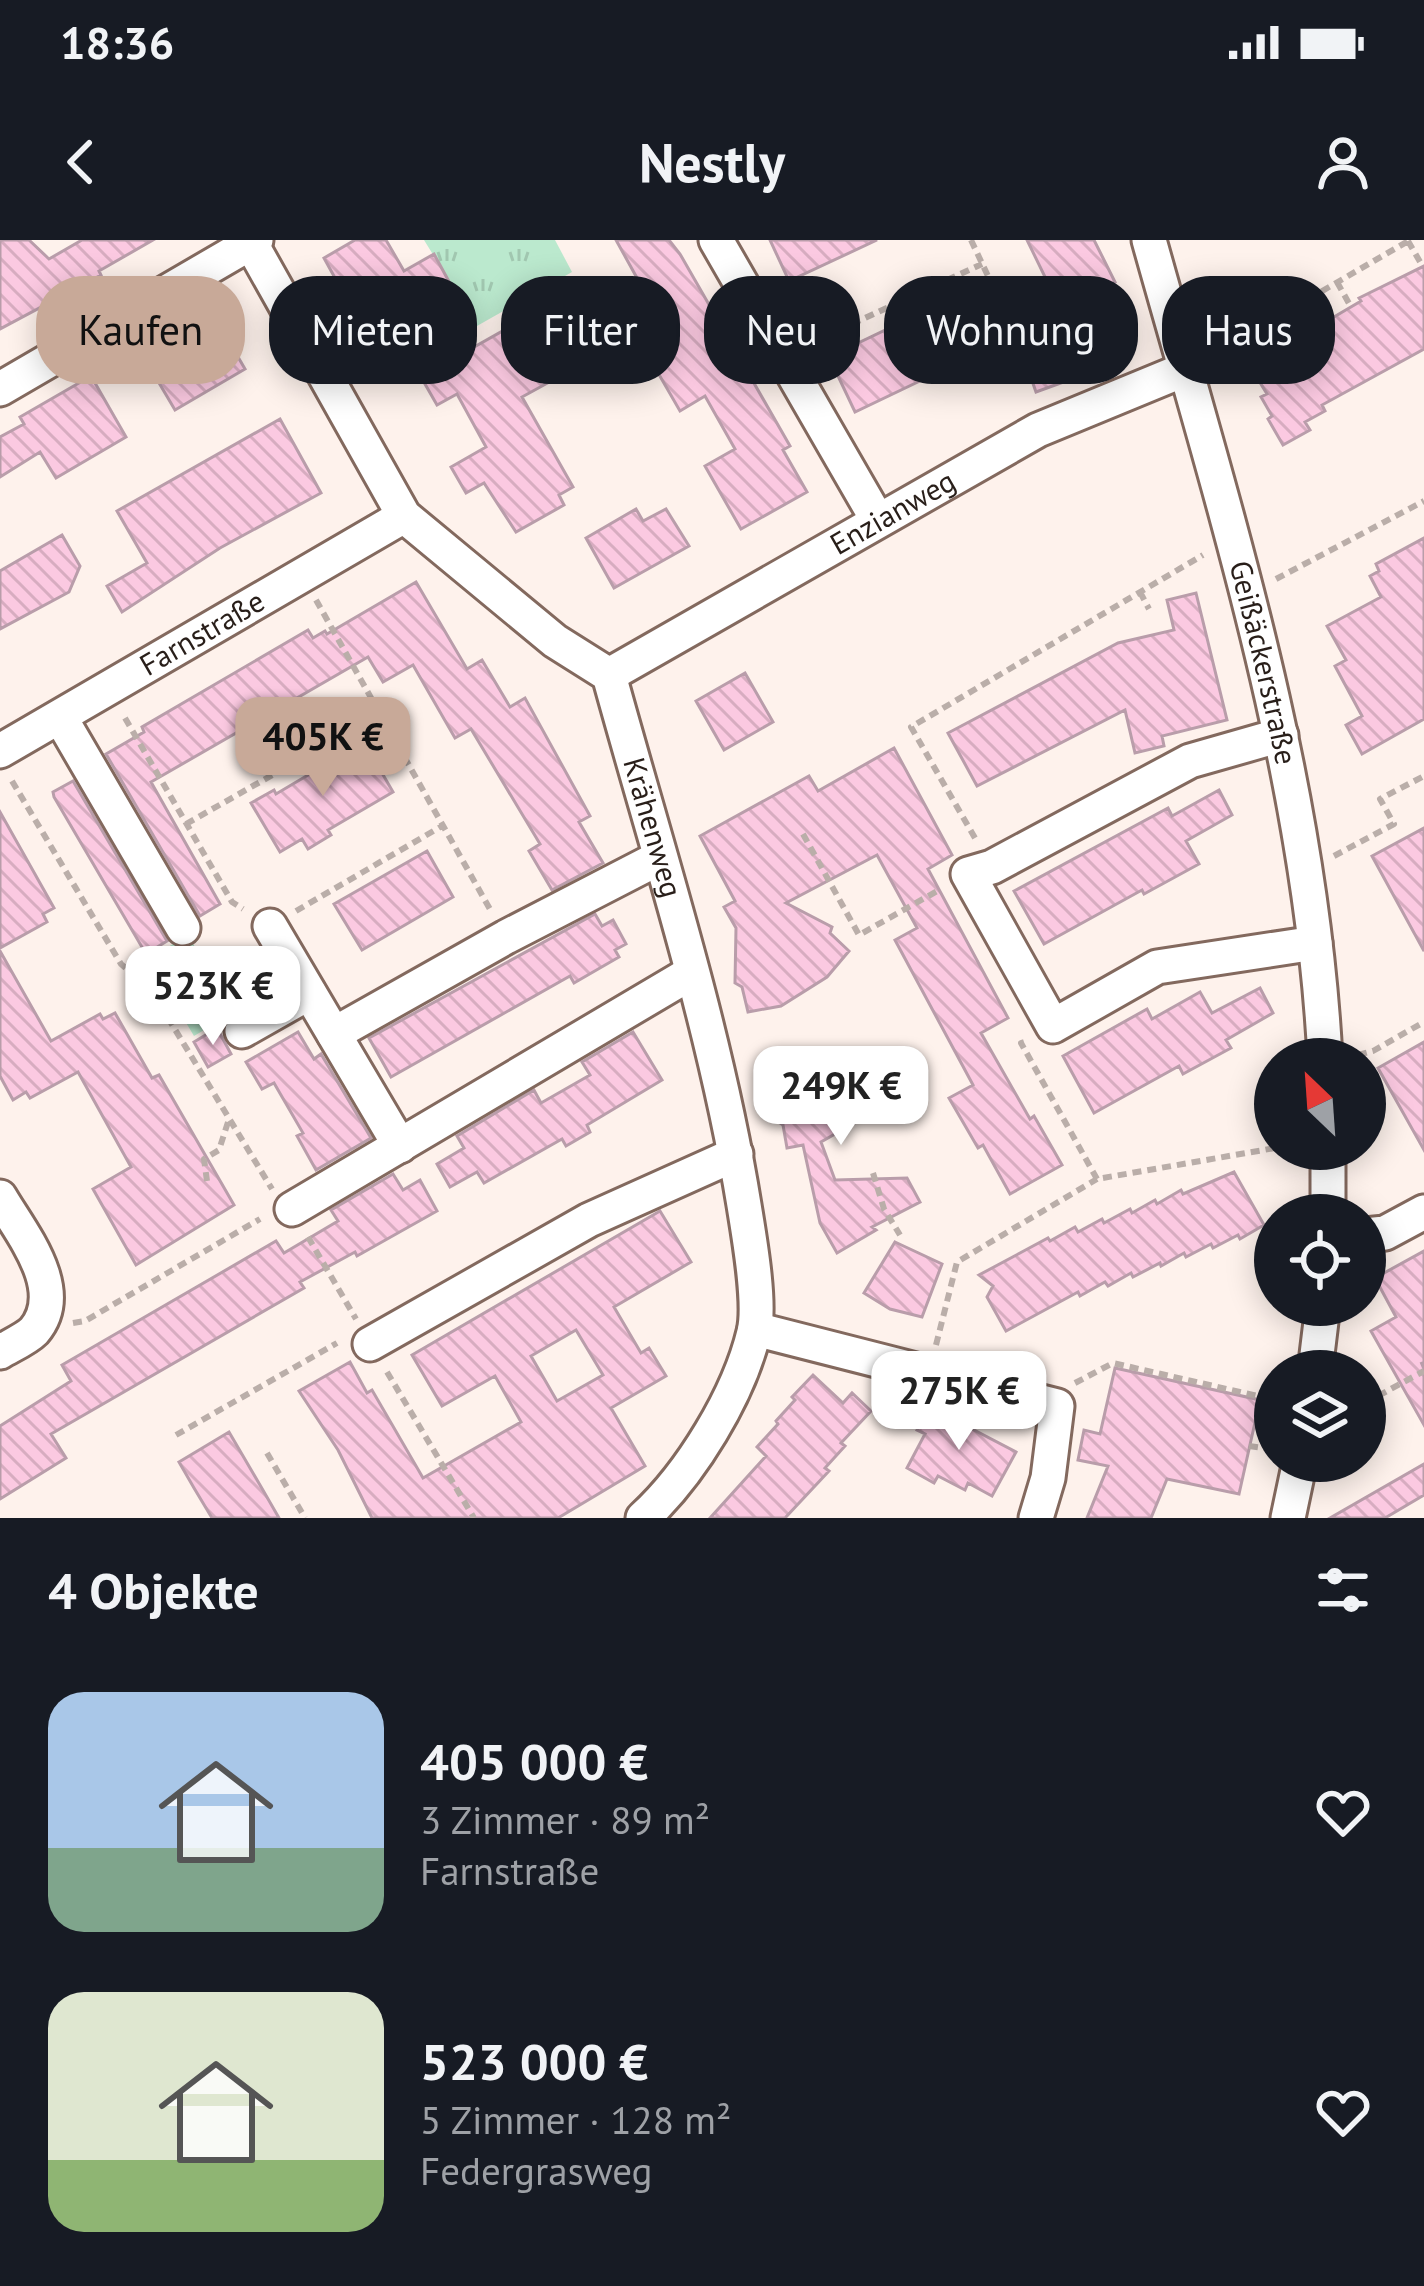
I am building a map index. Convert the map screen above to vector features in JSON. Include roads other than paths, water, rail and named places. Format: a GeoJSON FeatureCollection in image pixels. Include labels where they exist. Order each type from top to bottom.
{"type":"FeatureCollection","features":[{"type":"Feature","properties":{"kind":"street"},"geometry":{"type":"LineString","coordinates":[[716,240],[877,519]]}},
{"type":"Feature","properties":{"kind":"street","name":"Geißäckerstraße"},"geometry":{"type":"LineString","coordinates":[[1149,240],[1162,286]]}},
{"type":"Feature","properties":{"kind":"street"},"geometry":{"type":"LineString","coordinates":[[0,389],[252,241],[404,516],[555,641],[609,675]]}},
{"type":"Feature","properties":{"kind":"street","name":"Enzianweg"},"geometry":{"type":"LineString","coordinates":[[609,675],[877,519],[1162,368]]}},
{"type":"Feature","properties":{"kind":"street","name":"Geißäckerstraße"},"geometry":{"type":"LineString","coordinates":[[1190,384],[1281,734],[1315,943],[1322,1038]]}},
{"type":"Feature","properties":{"kind":"street","name":"Farnstraße"},"geometry":{"type":"LineString","coordinates":[[6,766],[60,716],[404,516]]}},
{"type":"Feature","properties":{"kind":"street","name":"Krähenweg"},"geometry":{"type":"LineString","coordinates":[[609,675],[736,1154],[750,1243],[755,1329],[700,1450],[643,1518]]}},
{"type":"Feature","properties":{"kind":"street"},"geometry":{"type":"LineString","coordinates":[[60,716],[183,928]]}},
{"type":"Feature","properties":{"kind":"street"},"geometry":{"type":"LineString","coordinates":[[1281,734],[1190,761],[980,871],[1053,1026],[1157,967],[1315,943]]}},
{"type":"Feature","properties":{"kind":"street"},"geometry":{"type":"LineString","coordinates":[[334,1034],[659,858]]}},
{"type":"Feature","properties":{"kind":"street"},"geometry":{"type":"LineString","coordinates":[[269,926],[400,1146]]}},
{"type":"Feature","properties":{"kind":"street"},"geometry":{"type":"LineString","coordinates":[[289,1206],[400,1146],[691,973]]}},
{"type":"Feature","properties":{"kind":"street"},"geometry":{"type":"LineString","coordinates":[[242,1031],[309,993]]}},
{"type":"Feature","properties":{"kind":"street"},"geometry":{"type":"LineString","coordinates":[[356,1342],[589,1220],[736,1154]]}},
{"type":"Feature","properties":{"kind":"street"},"geometry":{"type":"LineString","coordinates":[[0,1197],[47,1277],[34,1330],[0,1352]]}},
{"type":"Feature","properties":{"kind":"street"},"geometry":{"type":"LineString","coordinates":[[1386,1232],[1424,1212]]}},
{"type":"Feature","properties":{"kind":"street"},"geometry":{"type":"LineString","coordinates":[[755,1329],[1057,1406],[1048,1478],[1036,1518]]}},
{"type":"Feature","properties":{"kind":"street"},"geometry":{"type":"LineString","coordinates":[[1288,1518],[1296,1482]]}}]}
